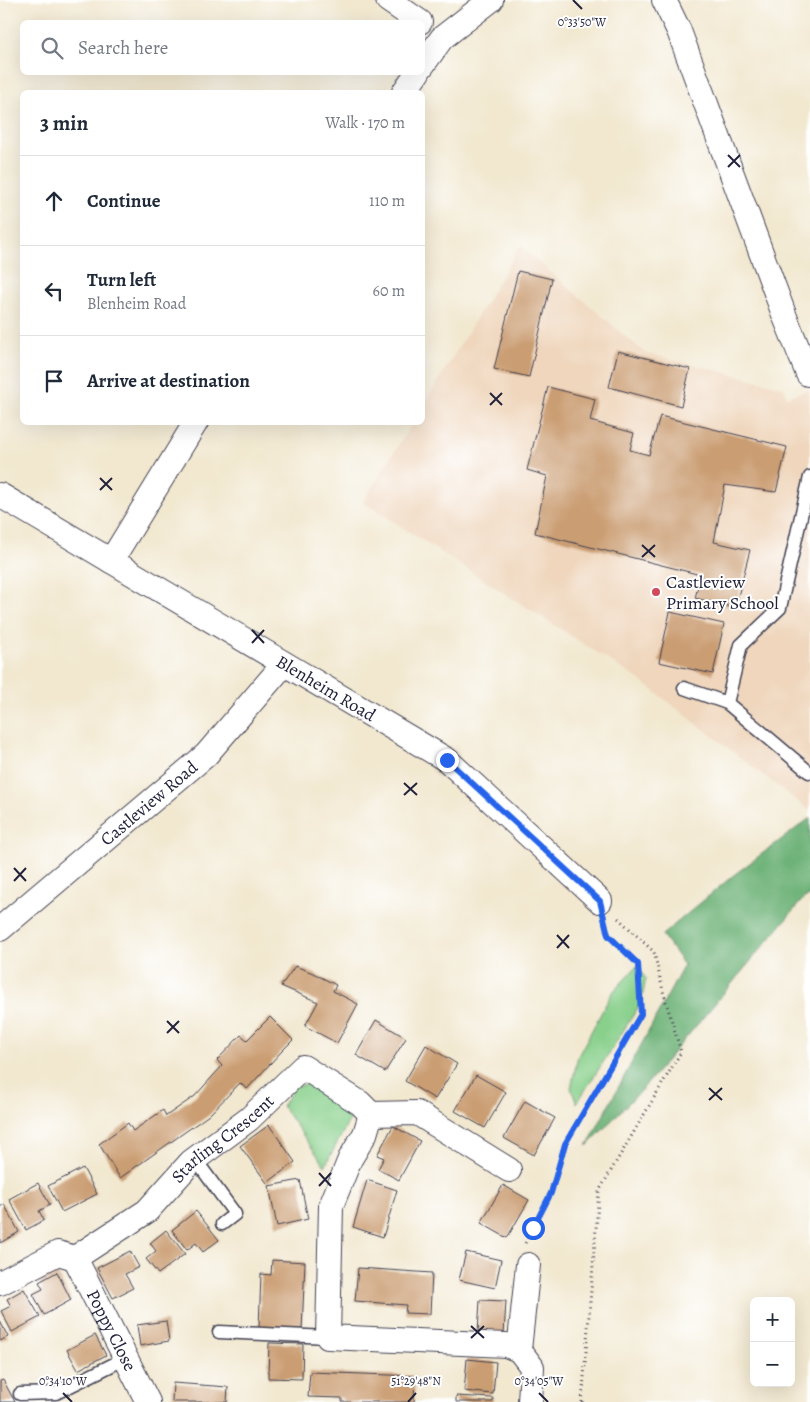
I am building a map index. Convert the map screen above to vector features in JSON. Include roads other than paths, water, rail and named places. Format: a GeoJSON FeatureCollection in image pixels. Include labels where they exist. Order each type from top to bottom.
{"type":"FeatureCollection","features":[{"type":"Feature","properties":{"kind":"street"},"geometry":{"type":"LineString","coordinates":[[388,0],[417,20]]}},
{"type":"Feature","properties":{"kind":"street"},"geometry":{"type":"LineString","coordinates":[[425,62],[442,38],[491,0]]}},
{"type":"Feature","properties":{"kind":"street"},"geometry":{"type":"LineString","coordinates":[[664,0],[679,31],[784,317],[809,378]]}},
{"type":"Feature","properties":{"kind":"street"},"geometry":{"type":"LineString","coordinates":[[425,26],[442,38]]}},
{"type":"Feature","properties":{"kind":"street"},"geometry":{"type":"LineString","coordinates":[[405,90],[416,75]]}},
{"type":"Feature","properties":{"kind":"street"},"geometry":{"type":"LineString","coordinates":[[111,561],[194,425]]}},
{"type":"Feature","properties":{"kind":"street","name":"Blenheim Road"},"geometry":{"type":"LineString","coordinates":[[0,495],[447,760],[600,901]]}},
{"type":"Feature","properties":{"kind":"street","name":"Castleview Road"},"geometry":{"type":"LineString","coordinates":[[0,929],[206,755],[284,664]]}},
{"type":"Feature","properties":{"kind":"street","name":"Starling Crescent"},"geometry":{"type":"LineString","coordinates":[[75,1258],[147,1211],[195,1159],[249,1118],[303,1067],[360,1102],[371,1114]]}},
{"type":"Feature","properties":{"kind":"street"},"geometry":{"type":"LineString","coordinates":[[509,1170],[417,1113],[371,1114],[365,1134],[350,1160],[331,1206],[328,1337],[506,1345],[520,1350],[532,1367],[530,1402]]}},
{"type":"Feature","properties":{"kind":"street"},"geometry":{"type":"LineString","coordinates":[[0,1283],[58,1252],[75,1258]]}},
{"type":"Feature","properties":{"kind":"street","name":"Poppy Close"},"geometry":{"type":"LineString","coordinates":[[75,1258],[148,1402]]}},
{"type":"Feature","properties":{"kind":"street"},"geometry":{"type":"LineString","coordinates":[[520,1350],[528,1265]]}},
{"type":"Feature","properties":{"kind":"lane"},"geometry":{"type":"LineString","coordinates":[[727,703],[742,645],[780,608],[810,477]]}},
{"type":"Feature","properties":{"kind":"lane"},"geometry":{"type":"LineString","coordinates":[[684,688],[727,703],[808,772]]}},
{"type":"Feature","properties":{"kind":"lane"},"geometry":{"type":"LineString","coordinates":[[195,1159],[234,1214],[222,1224]]}},
{"type":"Feature","properties":{"kind":"lane"},"geometry":{"type":"LineString","coordinates":[[219,1332],[328,1337]]}},
{"type":"Feature","properties":{"kind":"lane"},"geometry":{"type":"LineString","coordinates":[[20,1394],[56,1393],[126,1358]]}},
{"type":"Feature","properties":{"kind":"place","name":"Castleview Primary School"},"geometry":{"type":"Point","coordinates":[656,592]}}]}
